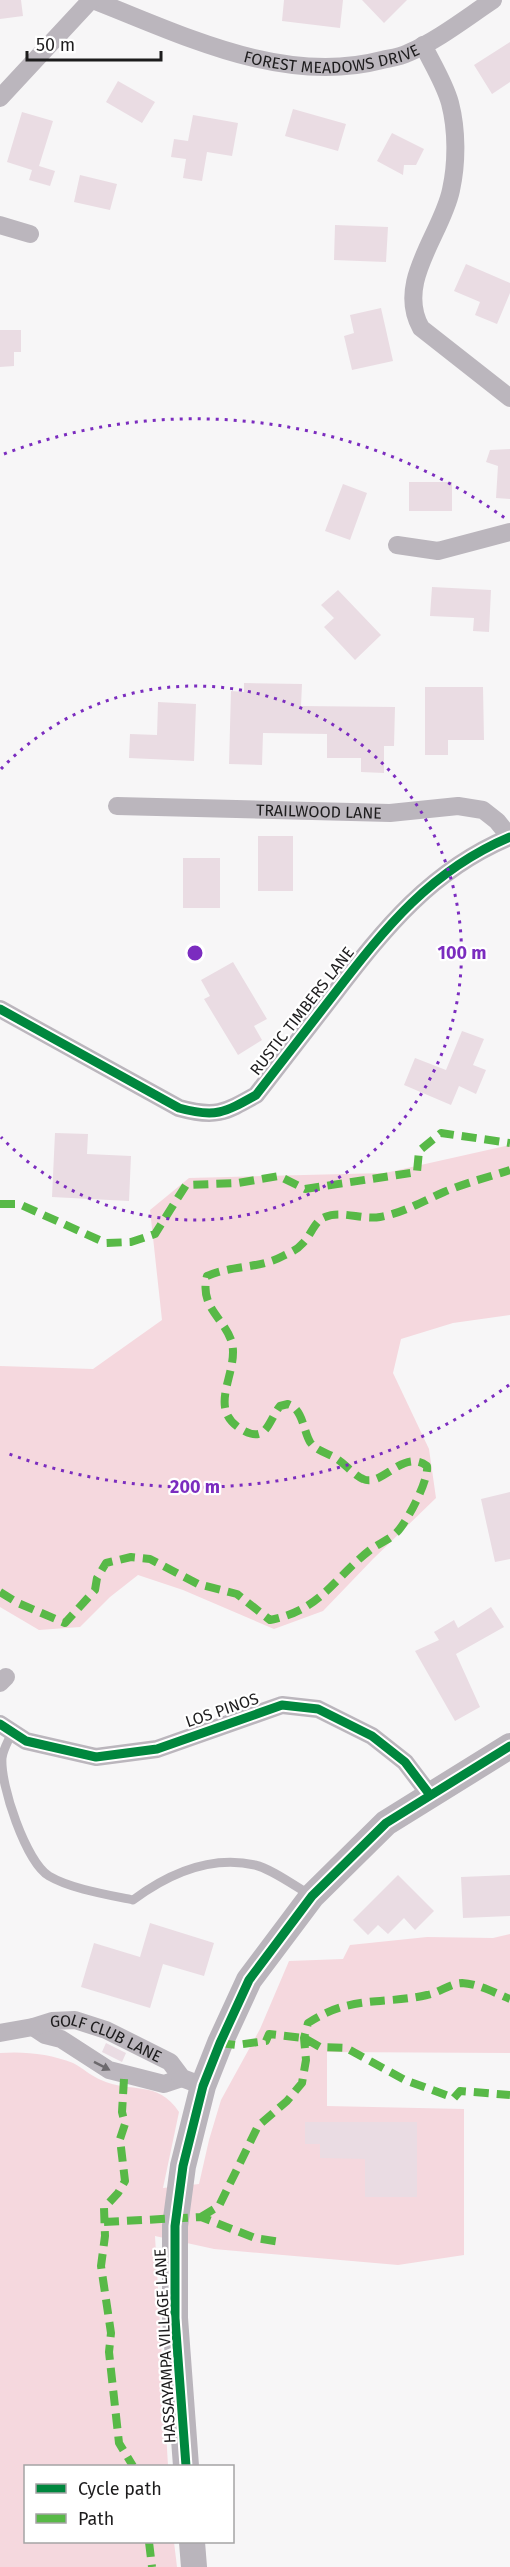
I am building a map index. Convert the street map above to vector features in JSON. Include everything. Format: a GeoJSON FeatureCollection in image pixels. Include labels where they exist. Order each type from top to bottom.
{"type":"FeatureCollection","features":[{"type":"Feature","properties":{"kind":"street","name":"FOREST MEADOWS DRIVE"},"geometry":{"type":"LineString","coordinates":[[0,98],[92,0],[204,43],[276,64],[319,68],[365,65],[407,54],[494,0]]}},
{"type":"Feature","properties":{"kind":"street"},"geometry":{"type":"LineString","coordinates":[[423,45],[450,102],[456,138],[451,191],[414,285],[414,315],[421,328],[510,398]]}},
{"type":"Feature","properties":{"kind":"street"},"geometry":{"type":"LineString","coordinates":[[0,225],[30,234]]}},
{"type":"Feature","properties":{"kind":"street"},"geometry":{"type":"LineString","coordinates":[[396,545],[438,552],[510,532]]}},
{"type":"Feature","properties":{"kind":"street","name":"TRAILWOOD LANE"},"geometry":{"type":"LineString","coordinates":[[117,806],[390,813],[458,806],[483,810],[497,821],[510,837]]}},
{"type":"Feature","properties":{"kind":"street","name":"RUSTIC TIMBERS LANE"},"geometry":{"type":"LineString","coordinates":[[0,1010],[179,1108],[203,1115],[230,1110],[256,1095],[371,946],[404,908],[450,869],[490,845],[510,837]]}},
{"type":"Feature","properties":{"kind":"street","name":"LOS PINOS"},"geometry":{"type":"LineString","coordinates":[[6,1728],[26,1741],[96,1757],[157,1749],[282,1705],[318,1709],[372,1736],[405,1762],[430,1795]]}},
{"type":"Feature","properties":{"kind":"street","name":"HASSAYAMPA VILLAGE LANE"},"geometry":{"type":"LineString","coordinates":[[186,2465],[175,2318],[174,2236],[192,2082],[220,2043],[249,1980],[312,1896],[386,1823],[510,1746]]}},
{"type":"Feature","properties":{"kind":"street","name":"GOLF CLUB LANE"},"geometry":{"type":"LineString","coordinates":[[0,2033],[63,2020],[94,2025],[170,2062],[192,2082]]}},
{"type":"Feature","properties":{"kind":"street"},"geometry":{"type":"LineString","coordinates":[[81,2052],[94,2025]]}},
{"type":"Feature","properties":{"kind":"street"},"geometry":{"type":"LineString","coordinates":[[33,2027],[45,2035],[61,2039],[100,2066],[164,2084],[192,2082]]}},
{"type":"Feature","properties":{"kind":"street"},"geometry":{"type":"LineString","coordinates":[[192,2543],[194,2567]]}},
{"type":"Feature","properties":{"kind":"lane"},"geometry":{"type":"LineString","coordinates":[[6,1728],[2,1758],[5,1792],[10,1812],[30,1853],[47,1875],[94,1892],[134,1900],[154,1885],[194,1867],[223,1863],[256,1865],[312,1896]]}},
{"type":"Feature","properties":{"kind":"shaded area"},"geometry":{"type":"Polygon","coordinates":[[[510,1145],[510,1315],[453,1323],[401,1339],[393,1373],[429,1449],[436,1498],[323,1611],[274,1629],[183,1590],[138,1575],[110,1597],[80,1627],[39,1630],[0,1607],[0,1366],[93,1369],[162,1320],[150,1210],[189,1178],[385,1173],[510,1145]]]}},
{"type":"Feature","properties":{"kind":"shaded area"},"geometry":{"type":"Polygon","coordinates":[[[510,1934],[510,2053],[327,2052],[327,2106],[464,2109],[464,2255],[398,2265],[214,2249],[155,2236],[168,2465],[24,2465],[24,2543],[174,2543],[177,2567],[0,2567],[0,2053],[18,2052],[56,2057],[73,2063],[97,2078],[112,2084],[153,2091],[162,2095],[179,2112],[163,2188],[199,2184],[221,2100],[260,2029],[289,1961],[343,1959],[350,1945],[427,1937],[493,1938],[510,1934]]]}},
{"type":"Feature","properties":{"kind":"building"},"geometry":{"type":"Polygon","coordinates":[[[0,0],[21,0],[23,16],[0,19],[0,0]]]}},
{"type":"Feature","properties":{"kind":"building"},"geometry":{"type":"Polygon","coordinates":[[[284,0],[343,0],[340,28],[282,21],[284,0]]]}},
{"type":"Feature","properties":{"kind":"building"},"geometry":{"type":"Polygon","coordinates":[[[362,0],[407,0],[384,23],[362,0]]]}},
{"type":"Feature","properties":{"kind":"building"},"geometry":{"type":"Polygon","coordinates":[[[510,42],[510,82],[492,94],[474,65],[510,42]]]}},
{"type":"Feature","properties":{"kind":"building"},"geometry":{"type":"Polygon","coordinates":[[[118,81],[155,102],[142,123],[106,102],[118,81]]]}},
{"type":"Feature","properties":{"kind":"building"},"geometry":{"type":"Polygon","coordinates":[[[293,109],[346,124],[338,151],[285,136],[293,109]]]}},
{"type":"Feature","properties":{"kind":"building"},"geometry":{"type":"Polygon","coordinates":[[[22,112],[53,121],[39,166],[55,171],[50,186],[29,180],[32,170],[7,162],[22,112]]]}},
{"type":"Feature","properties":{"kind":"building"},"geometry":{"type":"Polygon","coordinates":[[[193,115],[238,123],[232,156],[207,152],[202,181],[183,178],[186,159],[171,157],[174,139],[188,141],[193,115]]]}},
{"type":"Feature","properties":{"kind":"building"},"geometry":{"type":"Polygon","coordinates":[[[392,133],[424,149],[416,165],[404,165],[403,175],[377,161],[392,133]]]}},
{"type":"Feature","properties":{"kind":"building"},"geometry":{"type":"Polygon","coordinates":[[[80,175],[117,184],[110,210],[74,202],[80,175]]]}},
{"type":"Feature","properties":{"kind":"building"},"geometry":{"type":"Polygon","coordinates":[[[335,225],[388,227],[386,262],[334,260],[335,225]]]}},
{"type":"Feature","properties":{"kind":"building"},"geometry":{"type":"Polygon","coordinates":[[[466,264],[510,283],[510,293],[497,324],[475,315],[480,302],[454,291],[466,264]]]}},
{"type":"Feature","properties":{"kind":"building"},"geometry":{"type":"Polygon","coordinates":[[[381,308],[393,361],[352,370],[344,336],[354,333],[350,315],[381,308]]]}},
{"type":"Feature","properties":{"kind":"building"},"geometry":{"type":"Polygon","coordinates":[[[0,330],[21,330],[21,352],[14,352],[14,366],[0,367],[0,330]]]}},
{"type":"Feature","properties":{"kind":"building"},"geometry":{"type":"Polygon","coordinates":[[[510,449],[510,499],[496,498],[498,466],[486,462],[490,450],[510,449]]]}},
{"type":"Feature","properties":{"kind":"building"},"geometry":{"type":"Polygon","coordinates":[[[409,482],[452,482],[452,511],[409,511],[409,482]]]}},
{"type":"Feature","properties":{"kind":"building"},"geometry":{"type":"Polygon","coordinates":[[[343,484],[367,493],[350,540],[325,531],[343,484]]]}},
{"type":"Feature","properties":{"kind":"building"},"geometry":{"type":"Polygon","coordinates":[[[432,587],[491,590],[489,632],[473,631],[474,618],[430,616],[432,587]]]}},
{"type":"Feature","properties":{"kind":"building"},"geometry":{"type":"Polygon","coordinates":[[[338,590],[381,635],[355,660],[324,627],[334,618],[321,605],[338,590]]]}},
{"type":"Feature","properties":{"kind":"building"},"geometry":{"type":"Polygon","coordinates":[[[244,683],[302,684],[301,706],[395,707],[394,746],[384,746],[384,773],[361,772],[361,758],[327,758],[327,734],[263,733],[262,765],[229,764],[231,691],[244,692],[244,683]]]}},
{"type":"Feature","properties":{"kind":"building"},"geometry":{"type":"Polygon","coordinates":[[[425,687],[483,687],[484,740],[448,740],[448,755],[425,755],[425,687]]]}},
{"type":"Feature","properties":{"kind":"building"},"geometry":{"type":"Polygon","coordinates":[[[158,702],[196,704],[194,761],[129,758],[130,734],[157,735],[158,702]]]}},
{"type":"Feature","properties":{"kind":"building"},"geometry":{"type":"Polygon","coordinates":[[[258,836],[293,836],[293,891],[258,891],[258,836]]]}},
{"type":"Feature","properties":{"kind":"building"},"geometry":{"type":"Polygon","coordinates":[[[183,858],[220,858],[220,908],[183,908],[183,858]]]}},
{"type":"Feature","properties":{"kind":"building"},"geometry":{"type":"Polygon","coordinates":[[[233,962],[267,1019],[254,1026],[262,1040],[238,1055],[204,999],[210,996],[201,980],[233,962]]]}},
{"type":"Feature","properties":{"kind":"building"},"geometry":{"type":"Polygon","coordinates":[[[462,1031],[484,1039],[473,1065],[486,1070],[476,1094],[459,1086],[451,1105],[404,1085],[415,1058],[446,1070],[462,1031]]]}},
{"type":"Feature","properties":{"kind":"building"},"geometry":{"type":"Polygon","coordinates":[[[55,1133],[88,1134],[87,1154],[131,1156],[129,1201],[52,1197],[55,1133]]]}},
{"type":"Feature","properties":{"kind":"building"},"geometry":{"type":"Polygon","coordinates":[[[510,1492],[510,1559],[495,1562],[481,1499],[510,1492]]]}},
{"type":"Feature","properties":{"kind":"building"},"geometry":{"type":"Polygon","coordinates":[[[491,1607],[504,1627],[456,1654],[480,1707],[455,1721],[415,1651],[439,1640],[434,1632],[454,1620],[458,1628],[491,1607]]]}},
{"type":"Feature","properties":{"kind":"building"},"geometry":{"type":"Polygon","coordinates":[[[398,1875],[434,1911],[415,1930],[404,1918],[388,1934],[378,1925],[368,1935],[353,1920],[398,1875]]]}},
{"type":"Feature","properties":{"kind":"building"},"geometry":{"type":"Polygon","coordinates":[[[510,1875],[510,1916],[463,1918],[461,1877],[510,1875]]]}},
{"type":"Feature","properties":{"kind":"building"},"geometry":{"type":"Polygon","coordinates":[[[150,1923],[214,1943],[204,1976],[163,1964],[150,2008],[81,1987],[94,1943],[140,1957],[150,1923]]]}},
{"type":"Feature","properties":{"kind":"building"},"geometry":{"type":"Polygon","coordinates":[[[106,2043],[126,2053],[122,2062],[102,2052],[106,2043]]]}},
{"type":"Feature","properties":{"kind":"building"},"geometry":{"type":"Polygon","coordinates":[[[305,2122],[417,2122],[417,2197],[365,2197],[365,2159],[320,2158],[320,2144],[305,2144],[305,2122]]]}},
{"type":"Feature","properties":{"kind":"marked path"},"geometry":{"type":"LineString","coordinates":[[0,1204],[19,1204],[106,1243],[131,1242],[155,1234],[186,1185],[238,1183],[279,1176],[305,1189],[417,1172],[419,1151],[441,1133],[510,1143]]}},
{"type":"Feature","properties":{"kind":"marked path"},"geometry":{"type":"LineString","coordinates":[[0,1592],[18,1603],[65,1623],[95,1590],[97,1578],[106,1563],[131,1557],[150,1559],[198,1584],[237,1594],[270,1620],[302,1609],[314,1601],[370,1550],[394,1535],[401,1527],[421,1490],[427,1466],[418,1462],[410,1462],[378,1478],[363,1479],[337,1459],[313,1445],[297,1410],[288,1404],[280,1406],[262,1433],[250,1433],[231,1421],[226,1411],[225,1400],[233,1354],[232,1343],[229,1334],[210,1305],[205,1287],[207,1276],[274,1260],[300,1246],[318,1222],[325,1217],[338,1214],[373,1218],[388,1215],[452,1189],[510,1170]]}},
{"type":"Feature","properties":{"kind":"marked path"},"geometry":{"type":"LineString","coordinates":[[201,2217],[219,2206],[258,2126],[287,2101],[302,2083],[306,2060],[304,2038],[308,2023],[323,2014],[352,2004],[427,1995],[458,1983],[475,1985],[510,1999]]}},
{"type":"Feature","properties":{"kind":"marked path"},"geometry":{"type":"LineString","coordinates":[[220,2043],[236,2045],[266,2041],[269,2034],[304,2038],[320,2047],[346,2048],[405,2080],[454,2098],[460,2091],[510,2095]]}},
{"type":"Feature","properties":{"kind":"marked path"},"geometry":{"type":"LineString","coordinates":[[124,2079],[122,2112],[125,2124],[120,2139],[125,2181],[118,2193],[104,2208],[105,2236],[101,2266],[111,2333],[109,2352],[119,2443],[132,2465]]}},
{"type":"Feature","properties":{"kind":"marked path"},"geometry":{"type":"LineString","coordinates":[[104,2222],[201,2217],[255,2238],[281,2242]]}},
{"type":"Feature","properties":{"kind":"marked path"},"geometry":{"type":"LineString","coordinates":[[149,2543],[152,2567]]}},
{"type":"Feature","properties":{"kind":"cycle path"},"geometry":{"type":"LineString","coordinates":[[0,1009],[179,1108],[202,1113],[227,1110],[256,1095],[372,946],[412,903],[456,866],[510,837]]}},
{"type":"Feature","properties":{"kind":"cycle path"},"geometry":{"type":"LineString","coordinates":[[0,1724],[26,1741],[96,1757],[157,1749],[282,1705],[318,1709],[372,1736],[405,1762],[430,1795]]}},
{"type":"Feature","properties":{"kind":"cycle path"},"geometry":{"type":"LineString","coordinates":[[186,2465],[175,2318],[175,2226],[183,2166],[203,2086],[220,2043],[249,1980],[312,1896],[386,1823],[510,1746]]}}]}
